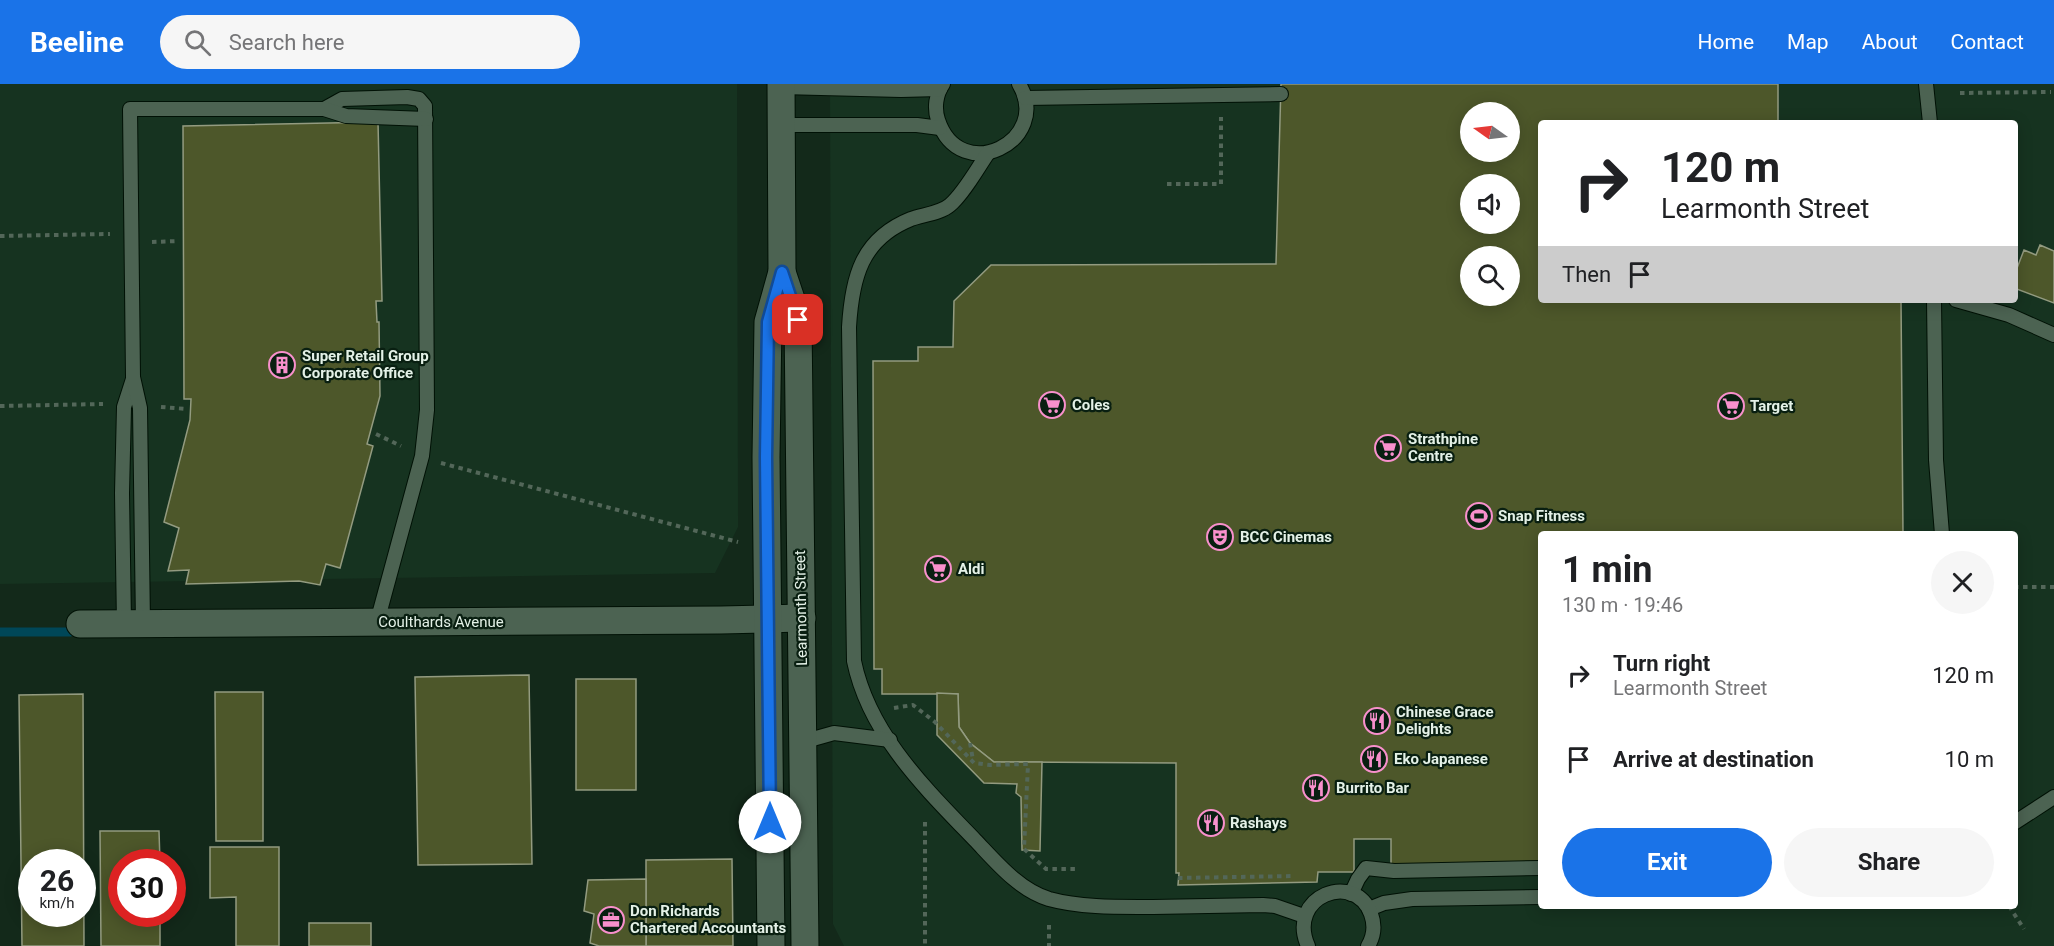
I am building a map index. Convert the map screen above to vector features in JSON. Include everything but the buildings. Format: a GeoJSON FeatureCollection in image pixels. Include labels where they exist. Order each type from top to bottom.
{"type":"FeatureCollection","features":[{"type":"Feature","properties":{"kind":"street","name":"Learmonth Street"},"geometry":{"type":"LineString","coordinates":[[771,946],[766,457],[768,322],[782,272],[781,86]]}},
{"type":"Feature","properties":{"kind":"street","name":"Learmonth Street"},"geometry":{"type":"LineString","coordinates":[[782,272],[798,320],[805,946]]}},
{"type":"Feature","properties":{"kind":"street","name":"Coulthards Avenue"},"geometry":{"type":"LineString","coordinates":[[80,624],[802,618]]}},
{"type":"Feature","properties":{"kind":"street"},"geometry":{"type":"LineString","coordinates":[[769,768],[802,754]]}},
{"type":"Feature","properties":{"kind":"lane"},"geometry":{"type":"LineString","coordinates":[[781,86],[901,90],[941,86],[936,102],[936,115],[940,128],[953,144],[975,154],[988,153],[1002,148],[1018,133],[1026,113],[1025,98],[1019,84]]}},
{"type":"Feature","properties":{"kind":"lane"},"geometry":{"type":"LineString","coordinates":[[1926,84],[1930,120]]}},
{"type":"Feature","properties":{"kind":"lane"},"geometry":{"type":"LineString","coordinates":[[1025,98],[1281,94]]}},
{"type":"Feature","properties":{"kind":"lane"},"geometry":{"type":"LineString","coordinates":[[324,109],[342,99],[407,97],[419,99],[425,106],[427,410],[422,456],[377,622]]}},
{"type":"Feature","properties":{"kind":"lane"},"geometry":{"type":"LineString","coordinates":[[133,624],[140,408],[133,377],[130,109],[324,109],[346,117],[426,119]]}},
{"type":"Feature","properties":{"kind":"lane"},"geometry":{"type":"LineString","coordinates":[[782,125],[906,125],[940,128]]}},
{"type":"Feature","properties":{"kind":"lane"},"geometry":{"type":"LineString","coordinates":[[988,153],[949,206],[891,230],[875,242],[862,262],[851,293],[849,327],[854,661],[858,680],[868,706],[917,780],[1003,869],[1021,884],[1048,898],[1075,904],[1114,907],[1263,905],[1275,906],[1304,916]]}},
{"type":"Feature","properties":{"kind":"lane"},"geometry":{"type":"LineString","coordinates":[[1935,303],[1936,460],[1942,531]]}},
{"type":"Feature","properties":{"kind":"lane"},"geometry":{"type":"LineString","coordinates":[[1967,303],[2009,315],[2054,335]]}},
{"type":"Feature","properties":{"kind":"lane"},"geometry":{"type":"LineString","coordinates":[[133,377],[124,407],[122,493],[133,624]]}},
{"type":"Feature","properties":{"kind":"lane"},"geometry":{"type":"LineString","coordinates":[[802,754],[834,733],[890,740]]}},
{"type":"Feature","properties":{"kind":"lane"},"geometry":{"type":"LineString","coordinates":[[2018,821],[2054,797]]}},
{"type":"Feature","properties":{"kind":"lane"},"geometry":{"type":"LineString","coordinates":[[1351,894],[1366,868],[1394,871],[1538,868]]}},
{"type":"Feature","properties":{"kind":"lane"},"geometry":{"type":"LineString","coordinates":[[1308,946],[1302,926],[1310,905],[1328,893],[1340,891],[1362,900],[1369,909],[1374,930],[1368,946]]}},
{"type":"Feature","properties":{"kind":"lane"},"geometry":{"type":"LineString","coordinates":[[1369,909],[1396,900],[1538,897]]}},
{"type":"Feature","properties":{"kind":"path"},"geometry":{"type":"LineString","coordinates":[[1960,93],[2051,92]]}},
{"type":"Feature","properties":{"kind":"path"},"geometry":{"type":"LineString","coordinates":[[1167,184],[1221,184],[1221,109]]}},
{"type":"Feature","properties":{"kind":"path"},"geometry":{"type":"LineString","coordinates":[[0,236],[115,234],[148,242],[178,241]]}},
{"type":"Feature","properties":{"kind":"path"},"geometry":{"type":"LineString","coordinates":[[0,406],[112,404],[124,407]]}},
{"type":"Feature","properties":{"kind":"path"},"geometry":{"type":"LineString","coordinates":[[140,408],[187,409]]}},
{"type":"Feature","properties":{"kind":"path"},"geometry":{"type":"LineString","coordinates":[[376,434],[422,456],[457,468],[745,543]]}},
{"type":"Feature","properties":{"kind":"path"},"geometry":{"type":"LineString","coordinates":[[2018,587],[2054,587]]}},
{"type":"Feature","properties":{"kind":"path"},"geometry":{"type":"LineString","coordinates":[[885,706],[900,709],[913,705],[935,722],[974,763],[1028,764],[1024,849],[1046,869],[1075,869]]}},
{"type":"Feature","properties":{"kind":"path"},"geometry":{"type":"LineString","coordinates":[[970,743],[974,763]]}},
{"type":"Feature","properties":{"kind":"path"},"geometry":{"type":"LineString","coordinates":[[925,822],[925,946]]}},
{"type":"Feature","properties":{"kind":"path"},"geometry":{"type":"LineString","coordinates":[[1178,878],[1295,876]]}},
{"type":"Feature","properties":{"kind":"path"},"geometry":{"type":"LineString","coordinates":[[2010,909],[2024,929]]}},
{"type":"Feature","properties":{"kind":"path"},"geometry":{"type":"LineString","coordinates":[[1049,925],[1049,946]]}},
{"type":"Feature","properties":{"kind":"shaded area"},"geometry":{"type":"Polygon","coordinates":[[[0,84],[737,84],[738,527],[715,573],[0,584],[0,84]]]}},
{"type":"Feature","properties":{"kind":"shaded area","name":"Strathpine Centre"},"geometry":{"type":"Polygon","coordinates":[[[830,84],[2054,84],[2054,946],[844,946],[833,924],[830,84]]]}},
{"type":"Feature","properties":{"kind":"waterway"},"geometry":{"type":"LineString","coordinates":[[0,632],[70,632]]}},
{"type":"Feature","properties":{"kind":"place","name":"Super Retail Group Corporate Office"},"geometry":{"type":"Point","coordinates":[282,365]}},
{"type":"Feature","properties":{"kind":"place","name":"Coles"},"geometry":{"type":"Point","coordinates":[1052,405]}},
{"type":"Feature","properties":{"kind":"place","name":"Target"},"geometry":{"type":"Point","coordinates":[1731,406]}},
{"type":"Feature","properties":{"kind":"place","name":"Strathpine Centre"},"geometry":{"type":"Point","coordinates":[1388,448]}},
{"type":"Feature","properties":{"kind":"place","name":"Snap Fitness"},"geometry":{"type":"Point","coordinates":[1479,516]}},
{"type":"Feature","properties":{"kind":"place","name":"BCC Cinemas"},"geometry":{"type":"Point","coordinates":[1220,537]}},
{"type":"Feature","properties":{"kind":"place","name":"Aldi"},"geometry":{"type":"Point","coordinates":[938,569]}},
{"type":"Feature","properties":{"kind":"place","name":"Chinese Grace Delights"},"geometry":{"type":"Point","coordinates":[1377,721]}},
{"type":"Feature","properties":{"kind":"place","name":"Eko Japanese"},"geometry":{"type":"Point","coordinates":[1374,759]}},
{"type":"Feature","properties":{"kind":"place","name":"Burrito Bar"},"geometry":{"type":"Point","coordinates":[1316,788]}},
{"type":"Feature","properties":{"kind":"place","name":"Rashays"},"geometry":{"type":"Point","coordinates":[1211,823]}},
{"type":"Feature","properties":{"kind":"place","name":"Don Richards Chartered Accountants"},"geometry":{"type":"Point","coordinates":[611,920]}},
{"type":"Feature","properties":{"kind":"route"},"geometry":{"type":"LineString","coordinates":[[770,822],[766,619],[768,322],[782,272],[798,320]]}}]}
